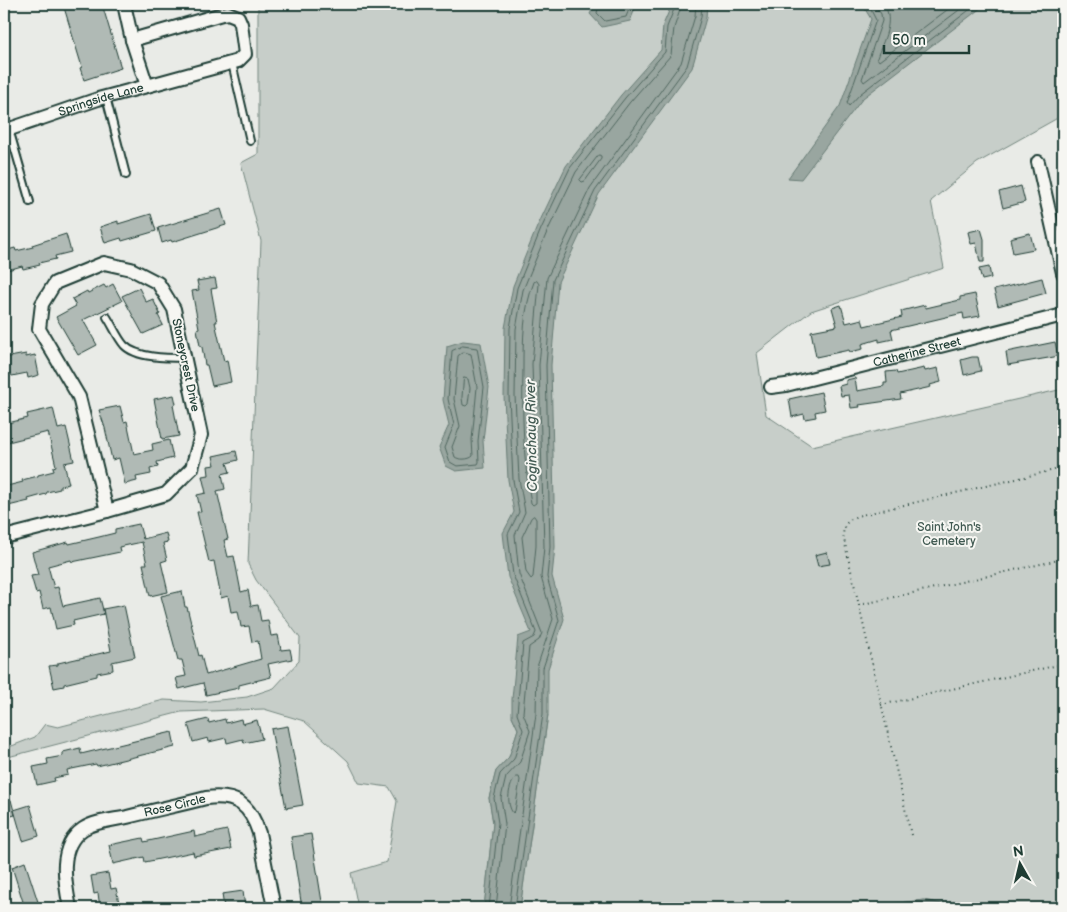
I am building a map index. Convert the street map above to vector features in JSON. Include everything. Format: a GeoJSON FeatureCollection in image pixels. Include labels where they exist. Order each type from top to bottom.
{"type":"FeatureCollection","features":[{"type":"Feature","properties":{"kind":"street","name":"Springside Lane"},"geometry":{"type":"LineString","coordinates":[[6,130],[147,86],[132,40],[124,4]]}},
{"type":"Feature","properties":{"kind":"street"},"geometry":{"type":"LineString","coordinates":[[132,40],[228,13],[238,17],[241,24],[245,54],[238,61],[147,86]]}},
{"type":"Feature","properties":{"kind":"street"},"geometry":{"type":"LineString","coordinates":[[1038,162],[1063,273]]}},
{"type":"Feature","properties":{"kind":"street","name":"Stoneycrest Drive"},"geometry":{"type":"LineString","coordinates":[[4,537],[107,511],[166,494],[192,468],[201,435],[174,308],[158,283],[131,269],[104,263],[55,283],[42,304],[39,329],[79,397],[107,511]]}},
{"type":"Feature","properties":{"kind":"street","name":"Catherine Street"},"geometry":{"type":"LineString","coordinates":[[771,387],[786,385],[1063,315]]}},
{"type":"Feature","properties":{"kind":"street","name":"Rose Circle"},"geometry":{"type":"LineString","coordinates":[[70,908],[64,883],[65,860],[76,836],[84,829],[105,822],[206,798],[224,796],[238,801],[249,811],[255,822],[259,833],[274,908]]}},
{"type":"Feature","properties":{"kind":"lane"},"geometry":{"type":"LineString","coordinates":[[232,63],[250,141]]}},
{"type":"Feature","properties":{"kind":"lane"},"geometry":{"type":"LineString","coordinates":[[106,98],[126,174]]}},
{"type":"Feature","properties":{"kind":"lane"},"geometry":{"type":"LineString","coordinates":[[6,130],[30,202]]}},
{"type":"Feature","properties":{"kind":"lane"},"geometry":{"type":"LineString","coordinates":[[107,317],[124,345],[135,352],[160,358],[185,358]]}},
{"type":"Feature","properties":{"kind":"path"},"geometry":{"type":"LineString","coordinates":[[912,835],[843,535],[844,526],[849,519],[857,516],[1063,468]]}},
{"type":"Feature","properties":{"kind":"path"},"geometry":{"type":"LineString","coordinates":[[859,605],[1063,559]]}},
{"type":"Feature","properties":{"kind":"path"},"geometry":{"type":"LineString","coordinates":[[881,705],[1063,664]]}},
{"type":"Feature","properties":{"kind":"green space","name":"Saint John's Cemetery"},"geometry":{"type":"Polygon","coordinates":[[[258,4],[1063,4],[1063,115],[977,163],[931,201],[944,268],[811,311],[757,353],[766,415],[812,446],[1063,389],[1063,908],[926,908],[924,900],[857,908],[520,908],[548,715],[512,716],[518,729],[509,757],[496,771],[489,798],[493,823],[484,908],[358,908],[351,873],[387,862],[397,801],[389,787],[359,783],[348,761],[304,721],[264,709],[181,712],[4,758],[4,749],[35,737],[45,724],[58,727],[164,700],[201,702],[247,697],[274,688],[299,661],[300,638],[256,580],[248,564],[261,241],[241,163],[258,154],[258,4]]]}},
{"type":"Feature","properties":{"kind":"water"},"geometry":{"type":"Polygon","coordinates":[[[595,4],[637,4],[630,21],[602,27],[590,14],[595,4]]]}},
{"type":"Feature","properties":{"kind":"water","name":"Coginchaug River"},"geometry":{"type":"Polygon","coordinates":[[[672,4],[707,4],[706,18],[692,68],[599,194],[558,282],[551,365],[555,547],[552,576],[564,619],[548,669],[548,714],[520,908],[484,908],[493,823],[489,798],[496,771],[509,757],[518,729],[512,716],[512,699],[518,637],[531,632],[508,577],[503,533],[514,512],[508,480],[504,396],[505,328],[513,286],[537,227],[566,166],[621,95],[661,50],[663,25],[672,4]]]}},
{"type":"Feature","properties":{"kind":"water"},"geometry":{"type":"Polygon","coordinates":[[[862,4],[986,4],[863,98],[801,179],[788,178],[840,106],[871,19],[862,4]]]}},
{"type":"Feature","properties":{"kind":"water"},"geometry":{"type":"Polygon","coordinates":[[[463,341],[481,343],[489,387],[483,441],[485,468],[456,471],[446,466],[439,447],[449,425],[443,400],[447,346],[463,341]]]}},
{"type":"Feature","properties":{"kind":"water"},"geometry":{"type":"Polygon","coordinates":[[[924,900],[960,908],[857,908],[924,900]]]}},
{"type":"Feature","properties":{"kind":"building"},"geometry":{"type":"Polygon","coordinates":[[[63,4],[102,4],[121,68],[84,80],[80,68],[82,67],[63,4]]]}},
{"type":"Feature","properties":{"kind":"building"},"geometry":{"type":"Polygon","coordinates":[[[1021,186],[1025,202],[1003,208],[999,192],[1021,186]]]}},
{"type":"Feature","properties":{"kind":"building"},"geometry":{"type":"Polygon","coordinates":[[[221,209],[226,225],[172,242],[171,240],[162,243],[158,228],[221,209]]]}},
{"type":"Feature","properties":{"kind":"building"},"geometry":{"type":"Polygon","coordinates":[[[151,214],[156,231],[122,241],[121,238],[105,243],[100,227],[118,221],[118,224],[151,214]]]}},
{"type":"Feature","properties":{"kind":"building"},"geometry":{"type":"Polygon","coordinates":[[[981,229],[984,239],[984,262],[980,262],[976,243],[971,244],[968,232],[981,229]]]}},
{"type":"Feature","properties":{"kind":"building"},"geometry":{"type":"Polygon","coordinates":[[[1030,233],[1034,249],[1013,253],[1010,238],[1030,233]]]}},
{"type":"Feature","properties":{"kind":"building"},"geometry":{"type":"Polygon","coordinates":[[[66,234],[71,252],[55,256],[56,259],[39,263],[40,265],[23,269],[22,266],[4,271],[4,251],[15,248],[16,251],[33,247],[32,245],[66,234]]]}},
{"type":"Feature","properties":{"kind":"building"},"geometry":{"type":"Polygon","coordinates":[[[989,267],[991,278],[982,280],[979,269],[989,267]]]}},
{"type":"Feature","properties":{"kind":"building"},"geometry":{"type":"Polygon","coordinates":[[[215,278],[217,288],[211,289],[217,322],[215,322],[224,361],[227,360],[231,382],[212,386],[207,365],[205,365],[202,347],[200,346],[197,329],[199,328],[192,291],[199,290],[197,281],[215,278]]]}},
{"type":"Feature","properties":{"kind":"building"},"geometry":{"type":"Polygon","coordinates":[[[1042,278],[1046,293],[998,306],[994,290],[1042,278]]]}},
{"type":"Feature","properties":{"kind":"building"},"geometry":{"type":"Polygon","coordinates":[[[113,284],[122,301],[83,320],[97,345],[78,355],[56,317],[76,306],[72,299],[87,291],[88,293],[104,285],[106,288],[113,284]]]}},
{"type":"Feature","properties":{"kind":"building"},"geometry":{"type":"Polygon","coordinates":[[[139,288],[146,302],[153,299],[163,325],[143,334],[122,296],[139,288]]]}},
{"type":"Feature","properties":{"kind":"building"},"geometry":{"type":"Polygon","coordinates":[[[975,294],[980,316],[964,319],[963,313],[891,330],[893,339],[879,342],[879,339],[862,344],[863,349],[816,357],[811,331],[837,326],[832,308],[841,305],[846,323],[862,319],[864,326],[902,317],[901,311],[925,305],[926,308],[960,300],[960,297],[975,294]]]}},
{"type":"Feature","properties":{"kind":"building"},"geometry":{"type":"Polygon","coordinates":[[[1055,342],[1058,355],[1054,357],[1008,365],[1006,352],[1055,342]]]}},
{"type":"Feature","properties":{"kind":"building"},"geometry":{"type":"Polygon","coordinates":[[[26,354],[26,357],[35,355],[39,375],[28,378],[27,373],[12,376],[11,374],[4,375],[4,358],[26,354]]]}},
{"type":"Feature","properties":{"kind":"building"},"geometry":{"type":"Polygon","coordinates":[[[978,357],[981,371],[964,375],[961,360],[978,357]]]}},
{"type":"Feature","properties":{"kind":"building"},"geometry":{"type":"Polygon","coordinates":[[[924,368],[925,371],[938,368],[941,382],[930,385],[931,387],[900,394],[901,399],[859,405],[860,407],[851,408],[849,395],[841,396],[839,386],[846,384],[846,380],[855,378],[857,391],[884,386],[884,383],[887,383],[886,372],[896,371],[897,374],[924,368]]]}},
{"type":"Feature","properties":{"kind":"building"},"geometry":{"type":"Polygon","coordinates":[[[821,392],[825,410],[815,412],[816,417],[805,419],[804,414],[792,417],[789,399],[821,392]]]}},
{"type":"Feature","properties":{"kind":"building"},"geometry":{"type":"Polygon","coordinates":[[[174,395],[176,404],[173,405],[179,436],[162,439],[154,399],[174,395]]]}},
{"type":"Feature","properties":{"kind":"building"},"geometry":{"type":"Polygon","coordinates":[[[120,406],[124,422],[127,421],[134,454],[153,450],[152,444],[169,440],[173,458],[157,462],[158,467],[150,469],[151,474],[136,477],[137,481],[125,484],[119,458],[112,460],[99,410],[120,406]]]}},
{"type":"Feature","properties":{"kind":"building"},"geometry":{"type":"Polygon","coordinates":[[[53,408],[58,429],[66,427],[74,461],[64,463],[69,484],[60,486],[60,489],[28,499],[29,501],[4,507],[4,489],[7,486],[54,471],[53,467],[56,466],[48,432],[4,443],[4,424],[28,418],[27,414],[53,408]]]}},
{"type":"Feature","properties":{"kind":"building"},"geometry":{"type":"Polygon","coordinates":[[[236,451],[238,460],[227,463],[230,472],[222,474],[225,489],[217,491],[228,539],[224,540],[228,557],[234,556],[241,592],[248,590],[251,606],[258,605],[261,621],[268,620],[271,636],[278,635],[281,650],[290,649],[292,659],[268,664],[271,677],[239,685],[239,688],[206,695],[203,683],[179,689],[176,678],[186,676],[182,660],[178,660],[161,596],[182,591],[199,656],[201,655],[206,675],[261,659],[258,641],[252,642],[249,626],[241,627],[238,611],[231,612],[228,596],[221,598],[214,561],[209,562],[197,512],[201,512],[197,495],[206,493],[202,476],[209,475],[208,466],[215,465],[213,456],[236,451]]]}},
{"type":"Feature","properties":{"kind":"building"},"geometry":{"type":"Polygon","coordinates":[[[139,524],[143,539],[166,533],[168,542],[163,543],[167,560],[161,562],[168,592],[150,596],[143,564],[147,564],[142,542],[119,547],[120,552],[48,566],[54,588],[58,587],[63,606],[100,598],[104,614],[73,621],[74,625],[56,629],[51,607],[43,609],[39,592],[36,593],[31,576],[38,575],[32,552],[68,542],[69,544],[115,533],[115,529],[139,524]]]}},
{"type":"Feature","properties":{"kind":"building"},"geometry":{"type":"Polygon","coordinates":[[[827,552],[830,564],[818,566],[815,555],[827,552]]]}},
{"type":"Feature","properties":{"kind":"building"},"geometry":{"type":"Polygon","coordinates":[[[124,605],[135,657],[112,662],[113,670],[97,673],[97,676],[54,688],[49,666],[111,651],[103,609],[124,605]]]}},
{"type":"Feature","properties":{"kind":"building"},"geometry":{"type":"Polygon","coordinates":[[[208,719],[209,723],[225,719],[226,723],[241,719],[242,724],[257,720],[262,739],[244,743],[243,739],[227,743],[226,738],[209,742],[208,738],[193,742],[188,724],[208,719]]]}},
{"type":"Feature","properties":{"kind":"building"},"geometry":{"type":"Polygon","coordinates":[[[288,726],[303,805],[286,808],[271,729],[288,726]]]}},
{"type":"Feature","properties":{"kind":"building"},"geometry":{"type":"Polygon","coordinates":[[[172,732],[175,747],[97,766],[96,764],[67,770],[68,775],[54,778],[55,781],[37,785],[33,767],[48,764],[47,759],[63,756],[63,752],[80,748],[81,754],[172,732]]]}},
{"type":"Feature","properties":{"kind":"building"},"geometry":{"type":"Polygon","coordinates":[[[11,800],[15,815],[4,818],[4,802],[11,800]]]}},
{"type":"Feature","properties":{"kind":"building"},"geometry":{"type":"Polygon","coordinates":[[[30,805],[39,836],[23,841],[14,810],[30,805]]]}},
{"type":"Feature","properties":{"kind":"building"},"geometry":{"type":"Polygon","coordinates":[[[227,830],[231,849],[194,856],[193,852],[145,862],[144,857],[113,864],[109,845],[143,838],[144,842],[194,831],[195,837],[227,830]]]}},
{"type":"Feature","properties":{"kind":"building"},"geometry":{"type":"Polygon","coordinates":[[[311,834],[323,908],[302,908],[291,837],[311,834]]]}},
{"type":"Feature","properties":{"kind":"building"},"geometry":{"type":"Polygon","coordinates":[[[25,862],[40,908],[25,908],[12,867],[25,862]]]}},
{"type":"Feature","properties":{"kind":"building"},"geometry":{"type":"Polygon","coordinates":[[[108,873],[111,889],[116,888],[120,908],[100,908],[98,893],[94,894],[91,876],[108,873]]]}},
{"type":"Feature","properties":{"kind":"building"},"geometry":{"type":"Polygon","coordinates":[[[243,891],[245,908],[224,908],[222,894],[243,891]]]}}]}
